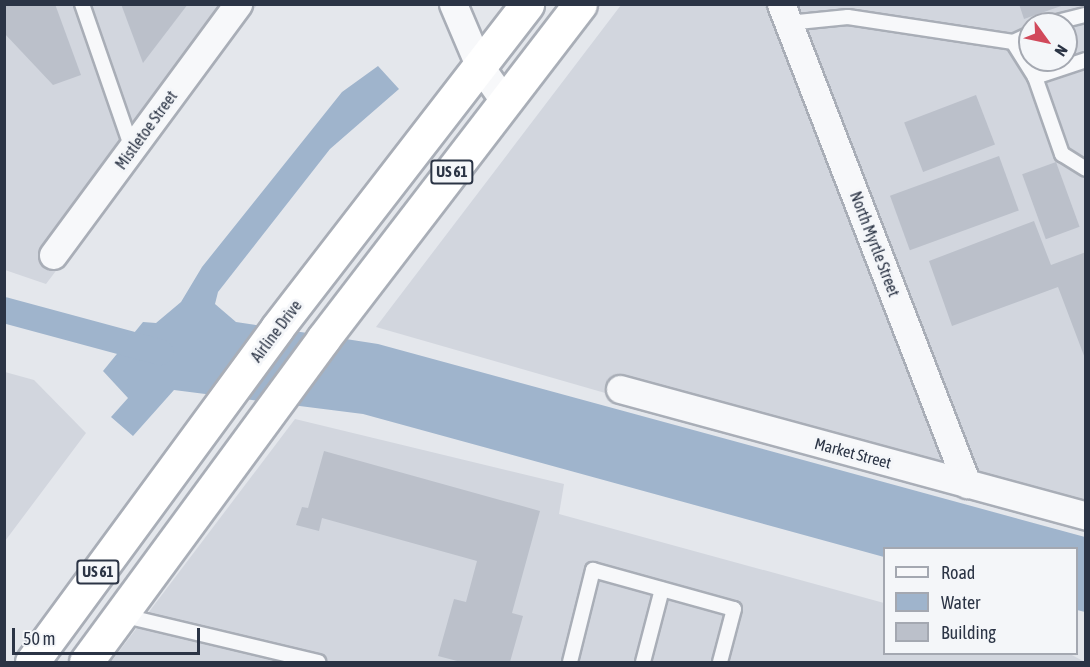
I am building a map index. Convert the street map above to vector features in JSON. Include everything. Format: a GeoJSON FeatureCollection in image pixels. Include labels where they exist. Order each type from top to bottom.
{"type":"FeatureCollection","features":[{"type":"Feature","properties":{"kind":"highway","name":"Airline Drive"},"geometry":{"type":"LineString","coordinates":[[32,663],[277,328],[527,4]]}},
{"type":"Feature","properties":{"kind":"highway","name":"US 61"},"geometry":{"type":"LineString","coordinates":[[94,655],[323,339],[580,4]]}},
{"type":"Feature","properties":{"kind":"street","name":"Mistletoe Street"},"geometry":{"type":"LineString","coordinates":[[53,255],[238,4]]}},
{"type":"Feature","properties":{"kind":"street"},"geometry":{"type":"LineString","coordinates":[[453,4],[479,65],[505,102]]}},
{"type":"Feature","properties":{"kind":"street","name":"North Myrtle Street"},"geometry":{"type":"LineString","coordinates":[[785,14],[967,484]]}},
{"type":"Feature","properties":{"kind":"street","name":"Market Street"},"geometry":{"type":"LineString","coordinates":[[620,389],[1086,516]]}},
{"type":"Feature","properties":{"kind":"lane"},"geometry":{"type":"LineString","coordinates":[[82,4],[132,148]]}},
{"type":"Feature","properties":{"kind":"lane"},"geometry":{"type":"LineString","coordinates":[[785,14],[846,11],[1013,42],[1018,40]]}},
{"type":"Feature","properties":{"kind":"lane"},"geometry":{"type":"LineString","coordinates":[[1013,42],[1035,77],[1062,154],[1086,169]]}},
{"type":"Feature","properties":{"kind":"lane"},"geometry":{"type":"LineString","coordinates":[[1035,77],[1086,60]]}},
{"type":"Feature","properties":{"kind":"lane"},"geometry":{"type":"LineString","coordinates":[[570,663],[593,570],[734,609],[720,663]]}},
{"type":"Feature","properties":{"kind":"lane"},"geometry":{"type":"LineString","coordinates":[[643,663],[662,589]]}},
{"type":"Feature","properties":{"kind":"lane"},"geometry":{"type":"LineString","coordinates":[[121,615],[318,663]]}},
{"type":"Feature","properties":{"kind":"shaded area"},"geometry":{"type":"Polygon","coordinates":[[[5,5],[257,5],[46,284],[5,270],[5,5]]]}},
{"type":"Feature","properties":{"kind":"shaded area"},"geometry":{"type":"Polygon","coordinates":[[[621,5],[1085,5],[1085,531],[376,327],[621,5]]]}},
{"type":"Feature","properties":{"kind":"shaded area"},"geometry":{"type":"Polygon","coordinates":[[[5,372],[34,380],[86,433],[5,541],[5,372]]]}},
{"type":"Feature","properties":{"kind":"shaded area"},"geometry":{"type":"Polygon","coordinates":[[[295,419],[564,484],[559,514],[883,603],[883,655],[1072,655],[1085,662],[111,662],[295,419]]]}},
{"type":"Feature","properties":{"kind":"water"},"geometry":{"type":"Polygon","coordinates":[[[378,66],[399,89],[330,149],[218,292],[215,304],[236,322],[378,344],[1085,537],[1085,612],[1078,610],[1078,547],[883,547],[883,557],[363,414],[174,390],[133,436],[111,417],[128,398],[103,371],[143,322],[156,323],[181,302],[202,267],[342,92],[378,66]]]}},
{"type":"Feature","properties":{"kind":"building"},"geometry":{"type":"Polygon","coordinates":[[[4,4],[55,4],[81,75],[53,85],[4,33],[4,4]]]}},
{"type":"Feature","properties":{"kind":"building"},"geometry":{"type":"Polygon","coordinates":[[[121,4],[188,4],[143,63],[121,4]]]}},
{"type":"Feature","properties":{"kind":"building"},"geometry":{"type":"Polygon","coordinates":[[[1019,4],[1064,4],[1044,12],[1022,12],[1019,4]]]}},
{"type":"Feature","properties":{"kind":"building"},"geometry":{"type":"Polygon","coordinates":[[[976,95],[995,144],[923,172],[904,123],[976,95]]]}},
{"type":"Feature","properties":{"kind":"building"},"geometry":{"type":"Polygon","coordinates":[[[999,156],[1019,211],[910,250],[890,196],[999,156]]]}},
{"type":"Feature","properties":{"kind":"building"},"geometry":{"type":"Polygon","coordinates":[[[1056,162],[1080,227],[1046,239],[1022,174],[1056,162]]]}},
{"type":"Feature","properties":{"kind":"building"},"geometry":{"type":"Polygon","coordinates":[[[1034,221],[1051,265],[1086,252],[1086,361],[1058,287],[952,326],[929,261],[1034,221]]]}},
{"type":"Feature","properties":{"kind":"building"},"geometry":{"type":"Polygon","coordinates":[[[324,451],[540,511],[512,613],[523,616],[510,662],[461,662],[438,656],[454,599],[466,602],[477,561],[322,518],[319,531],[296,525],[302,507],[308,508],[324,451]]]}},
{"type":"Feature","properties":{"kind":"waterway"},"geometry":{"type":"LineString","coordinates":[[4,310],[160,352]]}}]}
